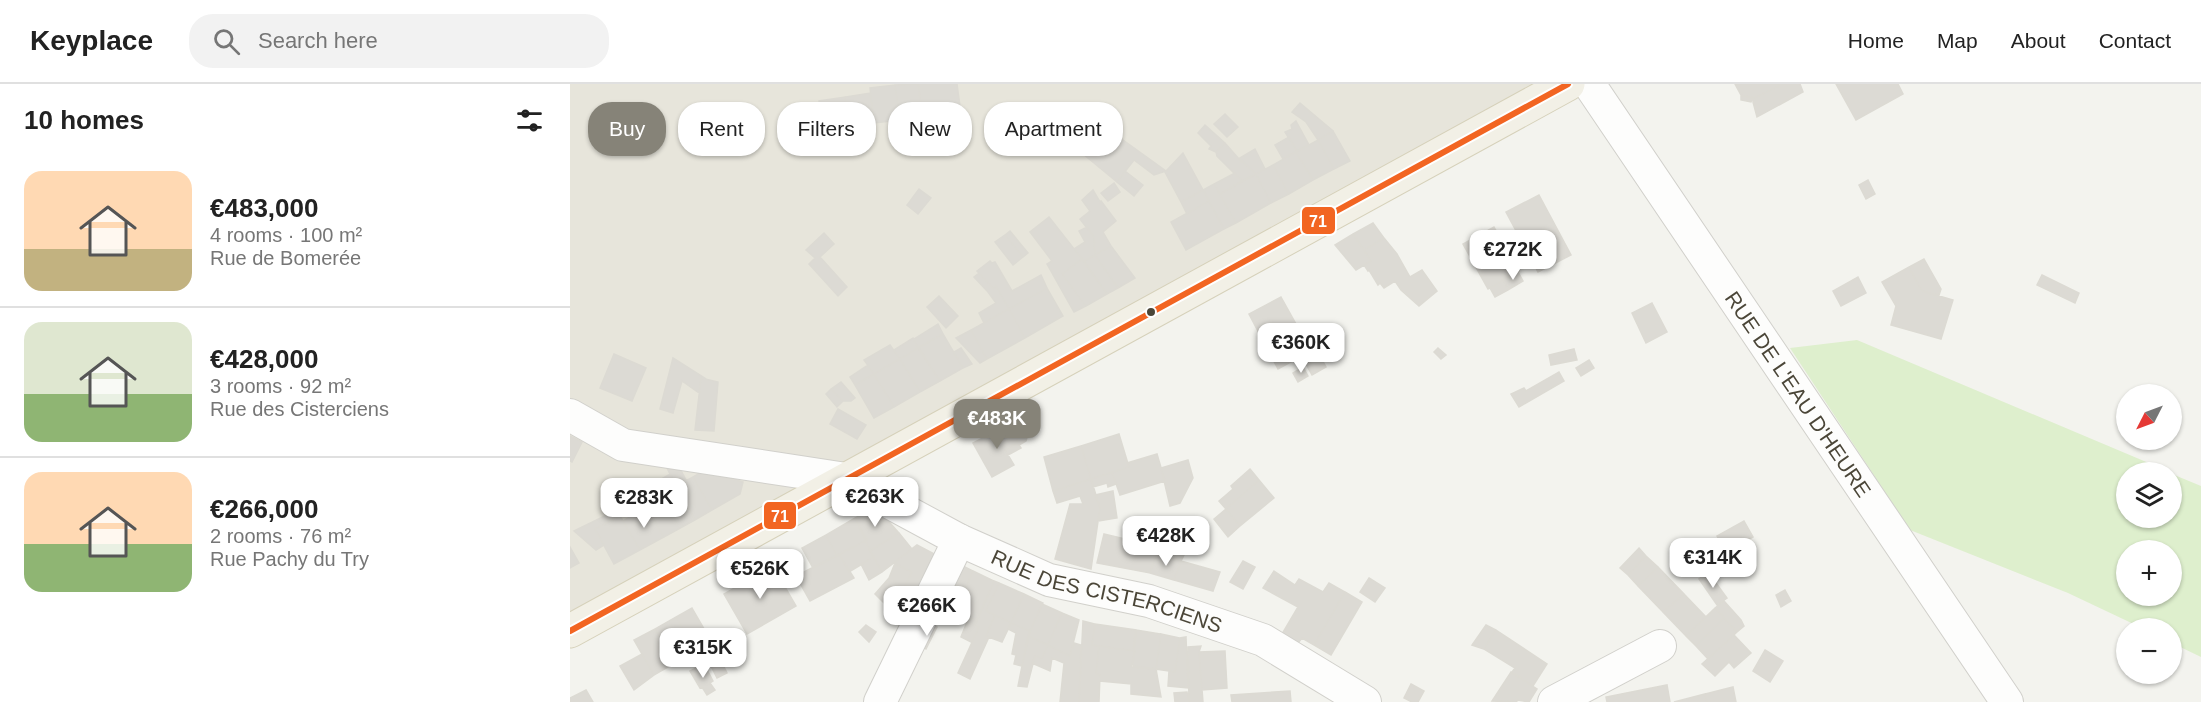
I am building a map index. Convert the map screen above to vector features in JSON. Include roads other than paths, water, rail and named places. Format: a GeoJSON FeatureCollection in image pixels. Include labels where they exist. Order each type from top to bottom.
{"type":"FeatureCollection","features":[{"type":"Feature","properties":{"kind":"main road"},"geometry":{"type":"LineString","coordinates":[[570,631],[1568,84]]}},
{"type":"Feature","properties":{"kind":"street","name":"RUE DE L'EAU D'HEURE"},"geometry":{"type":"LineString","coordinates":[[1589,84],[2007,702]]}},
{"type":"Feature","properties":{"kind":"street","name":"RUE DES CISTERCIENS"},"geometry":{"type":"LineString","coordinates":[[570,415],[623,445],[846,479],[959,540],[1049,580],[1149,601],[1263,640],[1365,702]]}},
{"type":"Feature","properties":{"kind":"street"},"geometry":{"type":"LineString","coordinates":[[880,702],[959,540]]}},
{"type":"Feature","properties":{"kind":"street"},"geometry":{"type":"LineString","coordinates":[[1554,702],[1660,646]]}}]}
